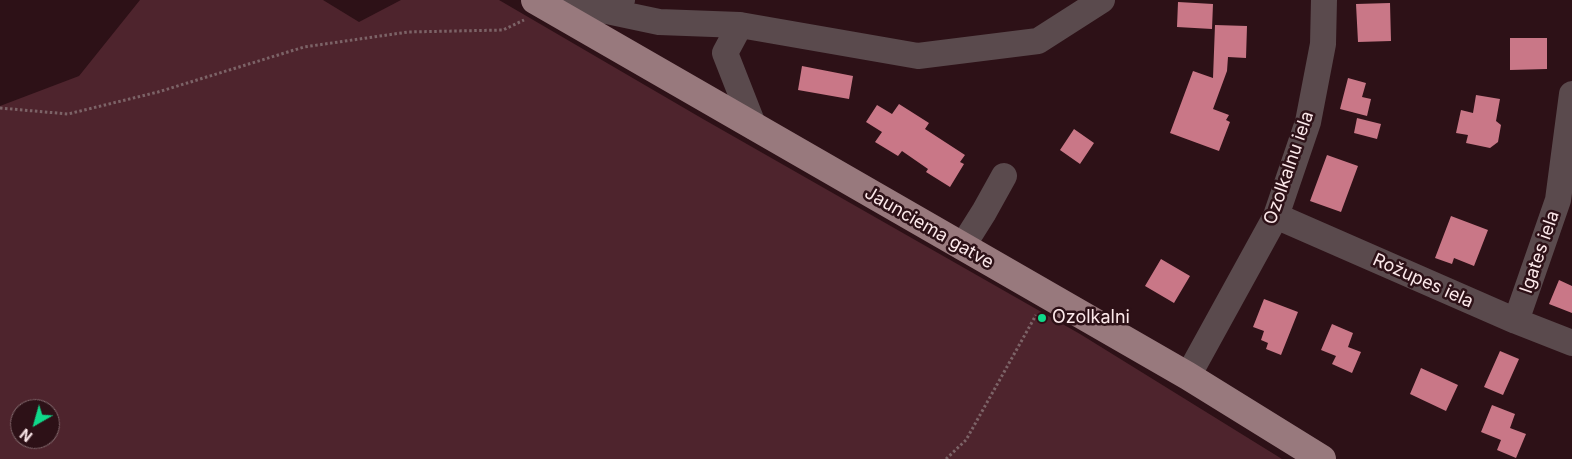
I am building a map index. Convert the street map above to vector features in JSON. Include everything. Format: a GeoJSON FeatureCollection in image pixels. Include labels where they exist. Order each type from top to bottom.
{"type":"FeatureCollection","features":[{"type":"Feature","properties":{"kind":"main road","name":"Jaunciema gatve"},"geometry":{"type":"LineString","coordinates":[[541,4],[1188,376],[1322,459]]}},
{"type":"Feature","properties":{"kind":"street"},"geometry":{"type":"LineString","coordinates":[[541,4],[612,4],[659,22],[740,26],[918,56],[1038,41],[1102,0]]}},
{"type":"Feature","properties":{"kind":"street","name":"Ozolkalnu iela"},"geometry":{"type":"LineString","coordinates":[[1188,376],[1276,216],[1308,122],[1323,44],[1324,0]]}},
{"type":"Feature","properties":{"kind":"street"},"geometry":{"type":"LineString","coordinates":[[740,26],[725,53],[754,127]]}},
{"type":"Feature","properties":{"kind":"street","name":"Igates iela"},"geometry":{"type":"LineString","coordinates":[[1516,321],[1558,200],[1572,94]]}},
{"type":"Feature","properties":{"kind":"street"},"geometry":{"type":"LineString","coordinates":[[962,247],[1004,176]]}},
{"type":"Feature","properties":{"kind":"street","name":"Rožupes iela"},"geometry":{"type":"LineString","coordinates":[[1276,216],[1516,321],[1572,343]]}},
{"type":"Feature","properties":{"kind":"path"},"geometry":{"type":"LineString","coordinates":[[0,108],[68,114],[158,92],[304,46],[408,32],[504,30],[541,4]]}},
{"type":"Feature","properties":{"kind":"path"},"geometry":{"type":"LineString","coordinates":[[946,459],[966,440],[1048,295]]}},
{"type":"Feature","properties":{"kind":"shaded area"},"geometry":{"type":"Polygon","coordinates":[[[140,0],[323,0],[359,22],[401,0],[499,0],[1080,334],[1282,459],[0,459],[0,106],[79,76],[140,0]]]}},
{"type":"Feature","properties":{"kind":"building"},"geometry":{"type":"Polygon","coordinates":[[[1178,2],[1213,4],[1212,29],[1177,27],[1178,2]]]}},
{"type":"Feature","properties":{"kind":"building"},"geometry":{"type":"Polygon","coordinates":[[[1390,3],[1391,41],[1358,42],[1356,4],[1390,3]]]}},
{"type":"Feature","properties":{"kind":"building"},"geometry":{"type":"Polygon","coordinates":[[[1215,25],[1247,26],[1246,58],[1228,57],[1227,71],[1213,109],[1229,115],[1226,120],[1230,122],[1219,151],[1170,133],[1193,71],[1213,78],[1215,25]]]}},
{"type":"Feature","properties":{"kind":"building"},"geometry":{"type":"Polygon","coordinates":[[[1510,38],[1547,38],[1547,69],[1510,70],[1510,38]]]}},
{"type":"Feature","properties":{"kind":"building"},"geometry":{"type":"Polygon","coordinates":[[[802,66],[853,76],[849,99],[798,90],[802,66]]]}},
{"type":"Feature","properties":{"kind":"building"},"geometry":{"type":"Polygon","coordinates":[[[1348,78],[1366,83],[1362,97],[1371,99],[1367,116],[1340,109],[1348,78]]]}},
{"type":"Feature","properties":{"kind":"building"},"geometry":{"type":"Polygon","coordinates":[[[1476,95],[1500,99],[1496,121],[1501,125],[1498,142],[1490,148],[1466,143],[1468,135],[1456,133],[1461,110],[1473,113],[1476,95]]]}},
{"type":"Feature","properties":{"kind":"building"},"geometry":{"type":"Polygon","coordinates":[[[899,104],[929,123],[925,129],[965,155],[960,162],[964,164],[950,187],[926,172],[928,169],[902,151],[898,156],[875,142],[882,132],[866,122],[877,105],[892,114],[899,104]]]}},
{"type":"Feature","properties":{"kind":"building"},"geometry":{"type":"Polygon","coordinates":[[[1357,118],[1381,124],[1377,139],[1354,133],[1357,118]]]}},
{"type":"Feature","properties":{"kind":"building"},"geometry":{"type":"Polygon","coordinates":[[[1074,129],[1094,143],[1080,164],[1060,150],[1074,129]]]}},
{"type":"Feature","properties":{"kind":"building"},"geometry":{"type":"Polygon","coordinates":[[[1327,155],[1358,166],[1341,212],[1310,201],[1327,155]]]}},
{"type":"Feature","properties":{"kind":"building"},"geometry":{"type":"Polygon","coordinates":[[[1451,216],[1488,230],[1474,266],[1454,258],[1452,264],[1435,258],[1451,216]]]}},
{"type":"Feature","properties":{"kind":"building"},"geometry":{"type":"Polygon","coordinates":[[[1161,259],[1190,276],[1174,303],[1145,286],[1161,259]]]}},
{"type":"Feature","properties":{"kind":"building"},"geometry":{"type":"Polygon","coordinates":[[[1559,280],[1572,286],[1572,313],[1549,304],[1559,280]]]}},
{"type":"Feature","properties":{"kind":"building"},"geometry":{"type":"Polygon","coordinates":[[[1264,299],[1298,312],[1281,355],[1266,349],[1268,343],[1261,340],[1264,331],[1253,327],[1264,299]]]}},
{"type":"Feature","properties":{"kind":"building"},"geometry":{"type":"Polygon","coordinates":[[[1332,324],[1353,333],[1348,347],[1361,352],[1352,373],[1332,364],[1336,356],[1321,350],[1332,324]]]}},
{"type":"Feature","properties":{"kind":"building"},"geometry":{"type":"Polygon","coordinates":[[[1500,351],[1519,359],[1503,395],[1484,387],[1500,351]]]}},
{"type":"Feature","properties":{"kind":"building"},"geometry":{"type":"Polygon","coordinates":[[[1421,368],[1458,385],[1446,411],[1410,394],[1421,368]]]}},
{"type":"Feature","properties":{"kind":"building"},"geometry":{"type":"Polygon","coordinates":[[[1492,405],[1515,414],[1510,428],[1526,434],[1516,458],[1497,450],[1501,440],[1481,432],[1492,405]]]}},
{"type":"Feature","properties":{"kind":"place","name":"Ozolkalni"},"geometry":{"type":"Point","coordinates":[1042,318]}}]}
